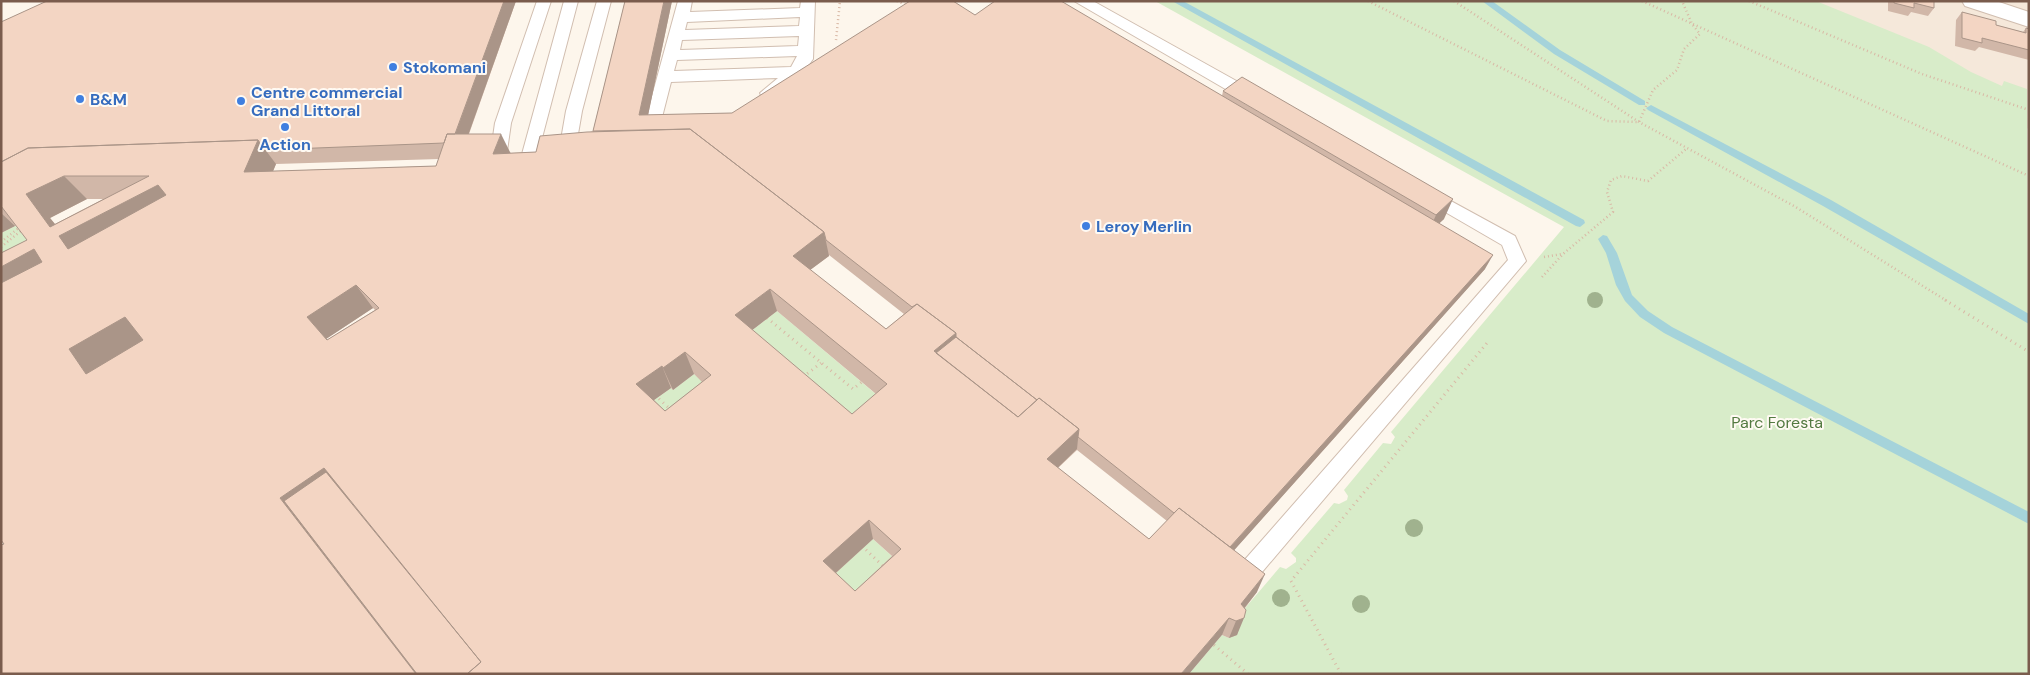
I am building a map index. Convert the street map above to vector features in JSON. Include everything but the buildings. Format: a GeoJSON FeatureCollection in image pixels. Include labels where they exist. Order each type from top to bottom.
{"type":"FeatureCollection","features":[{"type":"Feature","properties":{"kind":"street"},"geometry":{"type":"LineString","coordinates":[[1973,1],[2029,20]]}},
{"type":"Feature","properties":{"kind":"lane"},"geometry":{"type":"LineString","coordinates":[[495,175],[503,123],[544,1]]}},
{"type":"Feature","properties":{"kind":"lane"},"geometry":{"type":"LineString","coordinates":[[524,176],[571,1]]}},
{"type":"Feature","properties":{"kind":"lane"},"geometry":{"type":"LineString","coordinates":[[564,168],[574,111],[604,1]]}},
{"type":"Feature","properties":{"kind":"lane"},"geometry":{"type":"LineString","coordinates":[[651,129],[685,1]]}},
{"type":"Feature","properties":{"kind":"lane"},"geometry":{"type":"LineString","coordinates":[[1081,1],[1271,107]]}},
{"type":"Feature","properties":{"kind":"lane"},"geometry":{"type":"LineString","coordinates":[[681,17],[808,7],[804,59],[796,72],[755,103]]}},
{"type":"Feature","properties":{"kind":"lane"},"geometry":{"type":"LineString","coordinates":[[676,35],[806,30]]}},
{"type":"Feature","properties":{"kind":"lane"},"geometry":{"type":"LineString","coordinates":[[671,55],[805,51]]}},
{"type":"Feature","properties":{"kind":"lane"},"geometry":{"type":"LineString","coordinates":[[666,77],[796,72]]}},
{"type":"Feature","properties":{"kind":"lane"},"geometry":{"type":"LineString","coordinates":[[1218,586],[1249,571],[1517,261],[1509,241],[1410,185]]}},
{"type":"Feature","properties":{"kind":"path"},"geometry":{"type":"LineString","coordinates":[[836,41],[840,1]]}},
{"type":"Feature","properties":{"kind":"path"},"geometry":{"type":"LineString","coordinates":[[897,1],[913,7],[905,12]]}},
{"type":"Feature","properties":{"kind":"path"},"geometry":{"type":"LineString","coordinates":[[1368,1],[1608,121],[1640,122]]}},
{"type":"Feature","properties":{"kind":"path"},"geometry":{"type":"LineString","coordinates":[[1454,1],[1640,122],[1686,149],[1794,206],[2029,352]]}},
{"type":"Feature","properties":{"kind":"path"},"geometry":{"type":"LineString","coordinates":[[1642,1],[2029,176]]}},
{"type":"Feature","properties":{"kind":"path"},"geometry":{"type":"LineString","coordinates":[[1640,122],[1653,90],[1677,70],[1680,54],[1688,42],[1700,34],[1692,24],[1682,1]]}},
{"type":"Feature","properties":{"kind":"path"},"geometry":{"type":"LineString","coordinates":[[1749,1],[1928,78],[1986,98],[2029,110]]}},
{"type":"Feature","properties":{"kind":"path"},"geometry":{"type":"LineString","coordinates":[[1536,283],[1563,254],[1613,212],[1607,192],[1611,180],[1622,176],[1648,181],[1686,149]]}},
{"type":"Feature","properties":{"kind":"path"},"geometry":{"type":"LineString","coordinates":[[1,242],[26,222]]}},
{"type":"Feature","properties":{"kind":"path"},"geometry":{"type":"LineString","coordinates":[[1,247],[23,229]]}},
{"type":"Feature","properties":{"kind":"path"},"geometry":{"type":"LineString","coordinates":[[767,318],[853,389],[866,378],[858,372]]}},
{"type":"Feature","properties":{"kind":"path"},"geometry":{"type":"LineString","coordinates":[[1341,674],[1291,581],[1492,336]]}},
{"type":"Feature","properties":{"kind":"path"},"geometry":{"type":"LineString","coordinates":[[802,377],[820,363]]}},
{"type":"Feature","properties":{"kind":"path"},"geometry":{"type":"LineString","coordinates":[[796,371],[808,383]]}},
{"type":"Feature","properties":{"kind":"path"},"geometry":{"type":"LineString","coordinates":[[660,388],[653,393],[672,411]]}},
{"type":"Feature","properties":{"kind":"path"},"geometry":{"type":"LineString","coordinates":[[859,544],[888,571]]}},
{"type":"Feature","properties":{"kind":"path"},"geometry":{"type":"LineString","coordinates":[[1214,645],[1248,674]]}},
{"type":"Feature","properties":{"kind":"shaded area"},"geometry":{"type":"Polygon","coordinates":[[[1720,1],[2029,1],[2029,129],[1720,1]]]}},
{"type":"Feature","properties":{"kind":"green space","name":"Parc Foresta"},"geometry":{"type":"Polygon","coordinates":[[[1155,1],[1816,1],[1929,47],[1971,72],[2002,86],[2004,81],[2027,89],[2029,674],[1189,674],[1222,635],[1229,638],[1234,621],[1280,567],[1286,569],[1296,562],[1296,558],[1291,553],[1334,503],[1339,504],[1347,500],[1348,496],[1344,490],[1383,443],[1391,444],[1395,437],[1391,432],[1564,227],[1155,1]]]}},
{"type":"Feature","properties":{"kind":"green space"},"geometry":{"type":"Polygon","coordinates":[[[15,226],[20,227],[52,263],[1,290],[1,233],[15,226]]]}},
{"type":"Feature","properties":{"kind":"green space"},"geometry":{"type":"Polygon","coordinates":[[[777,311],[890,406],[856,434],[742,338],[777,311]]]}},
{"type":"Feature","properties":{"kind":"green space"},"geometry":{"type":"Polygon","coordinates":[[[694,374],[719,397],[675,432],[647,405],[671,388],[673,390],[694,374]]]}},
{"type":"Feature","properties":{"kind":"green space"},"geometry":{"type":"Polygon","coordinates":[[[873,539],[904,567],[860,609],[829,579],[873,539]]]}},
{"type":"Feature","properties":{"kind":"waterway"},"geometry":{"type":"LineString","coordinates":[[1176,1],[1580,223]]}},
{"type":"Feature","properties":{"kind":"waterway"},"geometry":{"type":"LineString","coordinates":[[1486,1],[1557,52],[1642,103]]}},
{"type":"Feature","properties":{"kind":"waterway"},"geometry":{"type":"LineString","coordinates":[[1651,108],[1827,203],[2029,320]]}},
{"type":"Feature","properties":{"kind":"waterway"},"geometry":{"type":"LineString","coordinates":[[1603,239],[1612,253],[1622,285],[1633,304],[1668,330],[2029,518]]}},
{"type":"Feature","properties":{"kind":"place","name":"Stokomani"},"geometry":{"type":"Point","coordinates":[393,67]}},
{"type":"Feature","properties":{"kind":"place","name":"B&M"},"geometry":{"type":"Point","coordinates":[80,99]}},
{"type":"Feature","properties":{"kind":"place","name":"Centre commercial Grand Littoral"},"geometry":{"type":"Point","coordinates":[241,101]}},
{"type":"Feature","properties":{"kind":"place","name":"Action"},"geometry":{"type":"Point","coordinates":[285,127]}},
{"type":"Feature","properties":{"kind":"place","name":"Leroy Merlin"},"geometry":{"type":"Point","coordinates":[1086,226]}}]}
